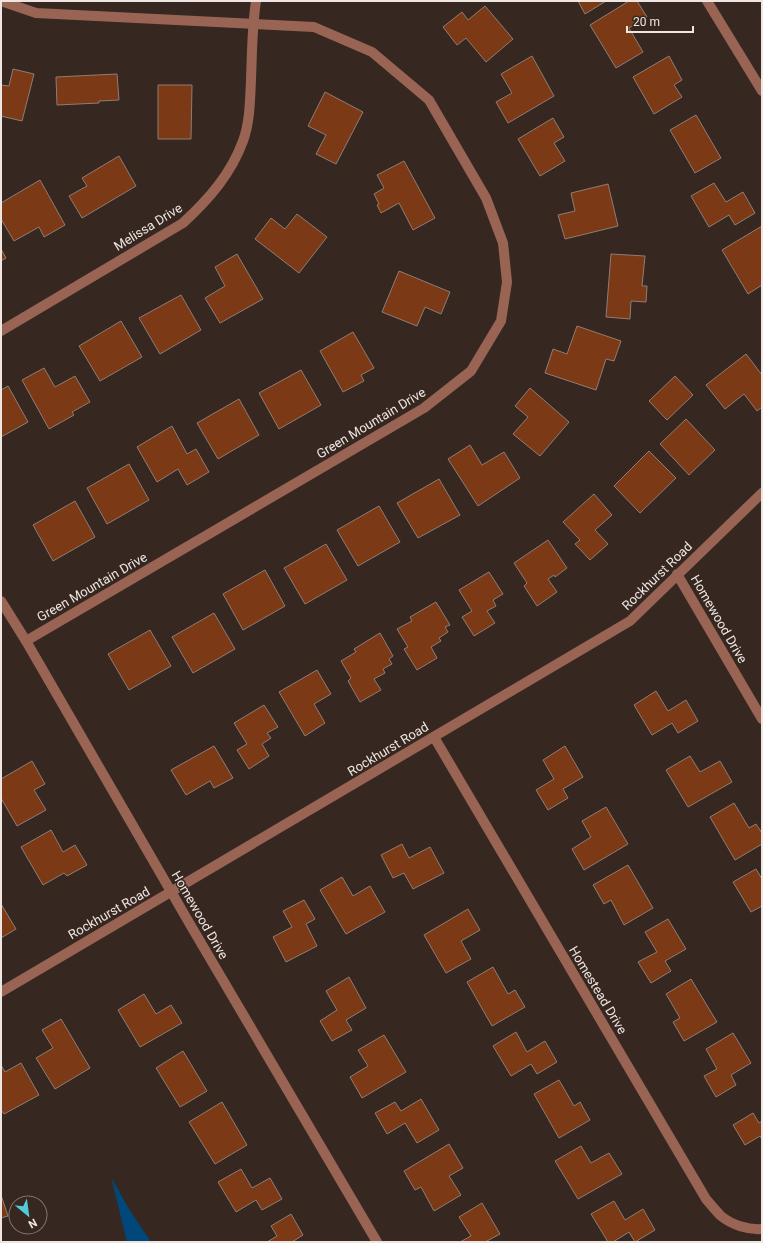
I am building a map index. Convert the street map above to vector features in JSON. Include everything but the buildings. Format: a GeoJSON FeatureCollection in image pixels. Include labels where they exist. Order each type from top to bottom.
{"type":"FeatureCollection","features":[{"type":"Feature","properties":{"kind":"street","name":"Green Mountain Drive"},"geometry":{"type":"LineString","coordinates":[[1,1],[36,13],[314,27],[372,52],[429,100],[486,198],[503,243],[507,282],[501,321],[471,371],[424,408],[26,641]]}},
{"type":"Feature","properties":{"kind":"street","name":"Melissa Drive"},"geometry":{"type":"LineString","coordinates":[[1,331],[183,224],[200,208],[218,187],[233,164],[244,139],[250,110],[253,25],[256,1]]}},
{"type":"Feature","properties":{"kind":"street"},"geometry":{"type":"LineString","coordinates":[[707,1],[762,91]]}},
{"type":"Feature","properties":{"kind":"street","name":"Rockhurst Road"},"geometry":{"type":"LineString","coordinates":[[1,992],[630,621],[762,493]]}},
{"type":"Feature","properties":{"kind":"street","name":"Homewood Drive"},"geometry":{"type":"LineString","coordinates":[[677,574],[762,719]]}},
{"type":"Feature","properties":{"kind":"street","name":"Homewood Drive"},"geometry":{"type":"LineString","coordinates":[[1,601],[26,641],[171,892],[377,1242]]}},
{"type":"Feature","properties":{"kind":"street","name":"Homestead Drive"},"geometry":{"type":"LineString","coordinates":[[434,737],[706,1199],[721,1216],[736,1225],[754,1230],[762,1229]]}},
{"type":"Feature","properties":{"kind":"water"},"geometry":{"type":"Polygon","coordinates":[[[111,1177],[129,1209],[151,1242],[127,1242],[111,1177]]]}}]}
